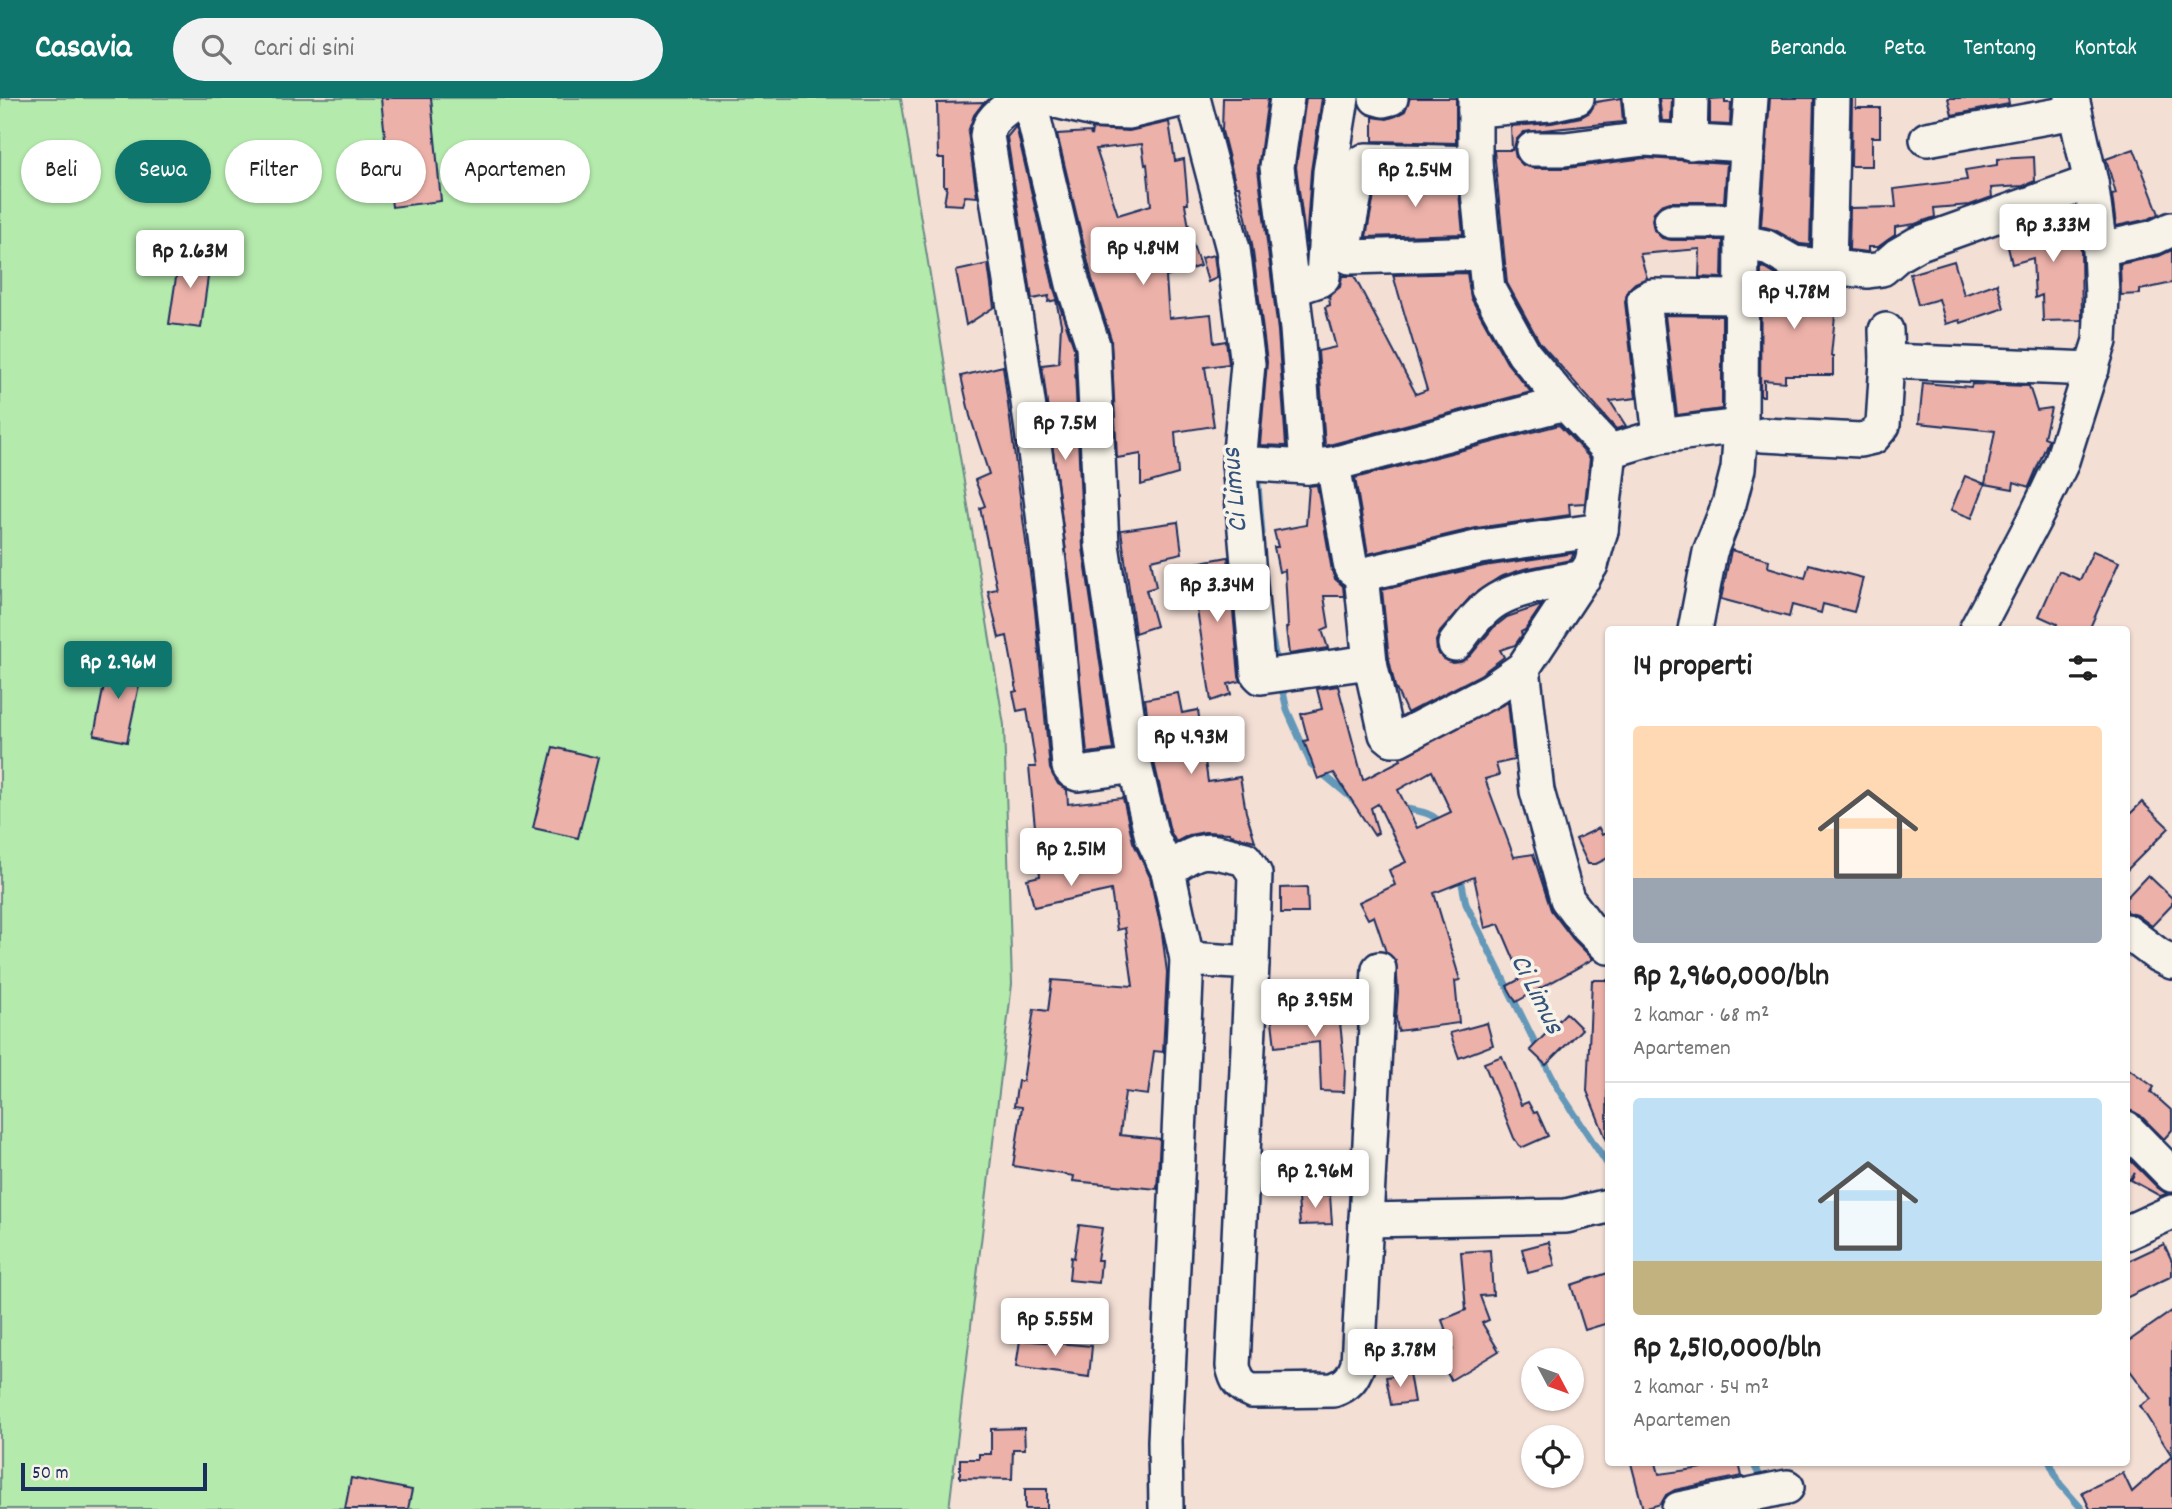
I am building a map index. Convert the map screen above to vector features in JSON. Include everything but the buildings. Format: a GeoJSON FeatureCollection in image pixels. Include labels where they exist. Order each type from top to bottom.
{"type":"FeatureCollection","features":[{"type":"Feature","properties":{"kind":"street"},"geometry":{"type":"LineString","coordinates":[[1021,98],[994,119],[988,126],[987,136],[1029,406],[1064,702],[1069,767],[1078,774],[1135,766]]}},
{"type":"Feature","properties":{"kind":"street"},"geometry":{"type":"LineString","coordinates":[[1029,98],[1073,284],[1093,345],[1102,545],[1135,766],[1152,838],[1168,872],[1187,959],[1165,1441],[1166,1509]]}},
{"type":"Feature","properties":{"kind":"street"},"geometry":{"type":"LineString","coordinates":[[1043,98],[1099,104],[1129,112],[1191,98],[1233,248],[1248,364],[1239,463],[1258,674],[1261,677],[1370,662]]}},
{"type":"Feature","properties":{"kind":"street"},"geometry":{"type":"LineString","coordinates":[[1287,98],[1277,167],[1292,289],[1320,466],[1351,568],[1361,575],[1480,547],[1601,530]]}},
{"type":"Feature","properties":{"kind":"street"},"geometry":{"type":"LineString","coordinates":[[1292,289],[1319,280],[1323,276],[1330,172],[1342,98]]}},
{"type":"Feature","properties":{"kind":"street"},"geometry":{"type":"LineString","coordinates":[[1376,98],[1391,98]]}},
{"type":"Feature","properties":{"kind":"street"},"geometry":{"type":"LineString","coordinates":[[1577,98],[1550,104],[1475,104],[1475,163],[1488,289],[1524,354],[1565,403],[1611,451]]}},
{"type":"Feature","properties":{"kind":"street"},"geometry":{"type":"LineString","coordinates":[[1640,98],[1644,139]]}},
{"type":"Feature","properties":{"kind":"street"},"geometry":{"type":"LineString","coordinates":[[1690,144],[1692,98]]}},
{"type":"Feature","properties":{"kind":"street"},"geometry":{"type":"LineString","coordinates":[[1696,626],[1710,552],[1752,431],[1741,297],[1742,231],[1751,98]]}},
{"type":"Feature","properties":{"kind":"street"},"geometry":{"type":"LineString","coordinates":[[1829,268],[1833,98]]}},
{"type":"Feature","properties":{"kind":"street"},"geometry":{"type":"LineString","coordinates":[[1927,139],[2073,105],[2091,183],[2100,249],[2100,341],[2092,369],[2061,464],[1978,626]]}},
{"type":"Feature","properties":{"kind":"street"},"geometry":{"type":"LineString","coordinates":[[1533,149],[1565,149],[1644,139],[1690,144],[1748,145]]}},
{"type":"Feature","properties":{"kind":"street"},"geometry":{"type":"LineString","coordinates":[[1475,163],[1366,160],[1361,163],[1345,247],[1346,254],[1350,257],[1484,253]]}},
{"type":"Feature","properties":{"kind":"street"},"geometry":{"type":"LineString","coordinates":[[1671,221],[1742,231],[1794,263],[1868,271],[1882,269],[1917,244],[2091,183]]}},
{"type":"Feature","properties":{"kind":"street"},"geometry":{"type":"LineString","coordinates":[[2100,249],[2155,237],[2172,229]]}},
{"type":"Feature","properties":{"kind":"street"},"geometry":{"type":"LineString","coordinates":[[1660,436],[1644,300],[1651,296],[1741,297]]}},
{"type":"Feature","properties":{"kind":"street"},"geometry":{"type":"LineString","coordinates":[[1611,451],[1660,436],[1752,431],[1860,440],[1873,437],[1883,425],[1887,345],[2092,369]]}},
{"type":"Feature","properties":{"kind":"street"},"geometry":{"type":"LineString","coordinates":[[1239,463],[1320,466],[1565,403]]}},
{"type":"Feature","properties":{"kind":"street"},"geometry":{"type":"LineString","coordinates":[[1361,575],[1370,662],[1387,734],[1392,739],[1398,739],[1490,691],[1523,668],[1591,565],[1601,530],[1611,451]]}},
{"type":"Feature","properties":{"kind":"street"},"geometry":{"type":"LineString","coordinates":[[1455,643],[1484,610],[1497,600],[1514,593],[1584,578]]}},
{"type":"Feature","properties":{"kind":"street"},"geometry":{"type":"LineString","coordinates":[[1523,668],[1537,791],[1567,899],[1605,944]]}},
{"type":"Feature","properties":{"kind":"street"},"geometry":{"type":"LineString","coordinates":[[1168,872],[1187,856],[1213,850],[1245,859],[1255,874],[1233,1366],[1235,1378],[1242,1387],[1252,1391],[1333,1390],[1344,1386],[1354,1376],[1359,1364],[1379,969]]}},
{"type":"Feature","properties":{"kind":"street"},"geometry":{"type":"LineString","coordinates":[[2130,933],[2158,955],[2172,962]]}},
{"type":"Feature","properties":{"kind":"street"},"geometry":{"type":"LineString","coordinates":[[1187,959],[1252,963]]}},
{"type":"Feature","properties":{"kind":"street"},"geometry":{"type":"LineString","coordinates":[[2130,1132],[2172,1175]]}},
{"type":"Feature","properties":{"kind":"street"},"geometry":{"type":"LineString","coordinates":[[1366,1220],[1566,1216],[1605,1207]]}},
{"type":"Feature","properties":{"kind":"street"},"geometry":{"type":"LineString","coordinates":[[2130,1231],[2172,1212]]}},
{"type":"Feature","properties":{"kind":"street"},"geometry":{"type":"LineString","coordinates":[[1679,1509],[1785,1486]]}},
{"type":"Feature","properties":{"kind":"green space"},"geometry":{"type":"Polygon","coordinates":[[[0,98],[901,98],[1004,725],[1012,984],[949,1509],[0,1509],[0,98]]]}},
{"type":"Feature","properties":{"kind":"waterway","name":"Ci Limus"},"geometry":{"type":"LineString","coordinates":[[1257,472],[1262,533]]}},
{"type":"Feature","properties":{"kind":"waterway","name":"Ci Limus"},"geometry":{"type":"LineString","coordinates":[[1270,629],[1277,665]]}},
{"type":"Feature","properties":{"kind":"waterway","name":"Ci Limus"},"geometry":{"type":"LineString","coordinates":[[1281,683],[1287,710],[1311,764],[1354,800]]}},
{"type":"Feature","properties":{"kind":"waterway","name":"Ci Limus"},"geometry":{"type":"LineString","coordinates":[[1400,808],[1429,814],[1442,825]]}},
{"type":"Feature","properties":{"kind":"waterway","name":"Ci Limus"},"geometry":{"type":"LineString","coordinates":[[1460,874],[1466,904],[1558,1089],[1605,1160]]}},
{"type":"Feature","properties":{"kind":"waterway","name":"Ci Limus"},"geometry":{"type":"LineString","coordinates":[[1755,1466],[1763,1482]]}},
{"type":"Feature","properties":{"kind":"waterway"},"geometry":{"type":"LineString","coordinates":[[2051,1466],[2060,1484],[2082,1509]]}}]}
